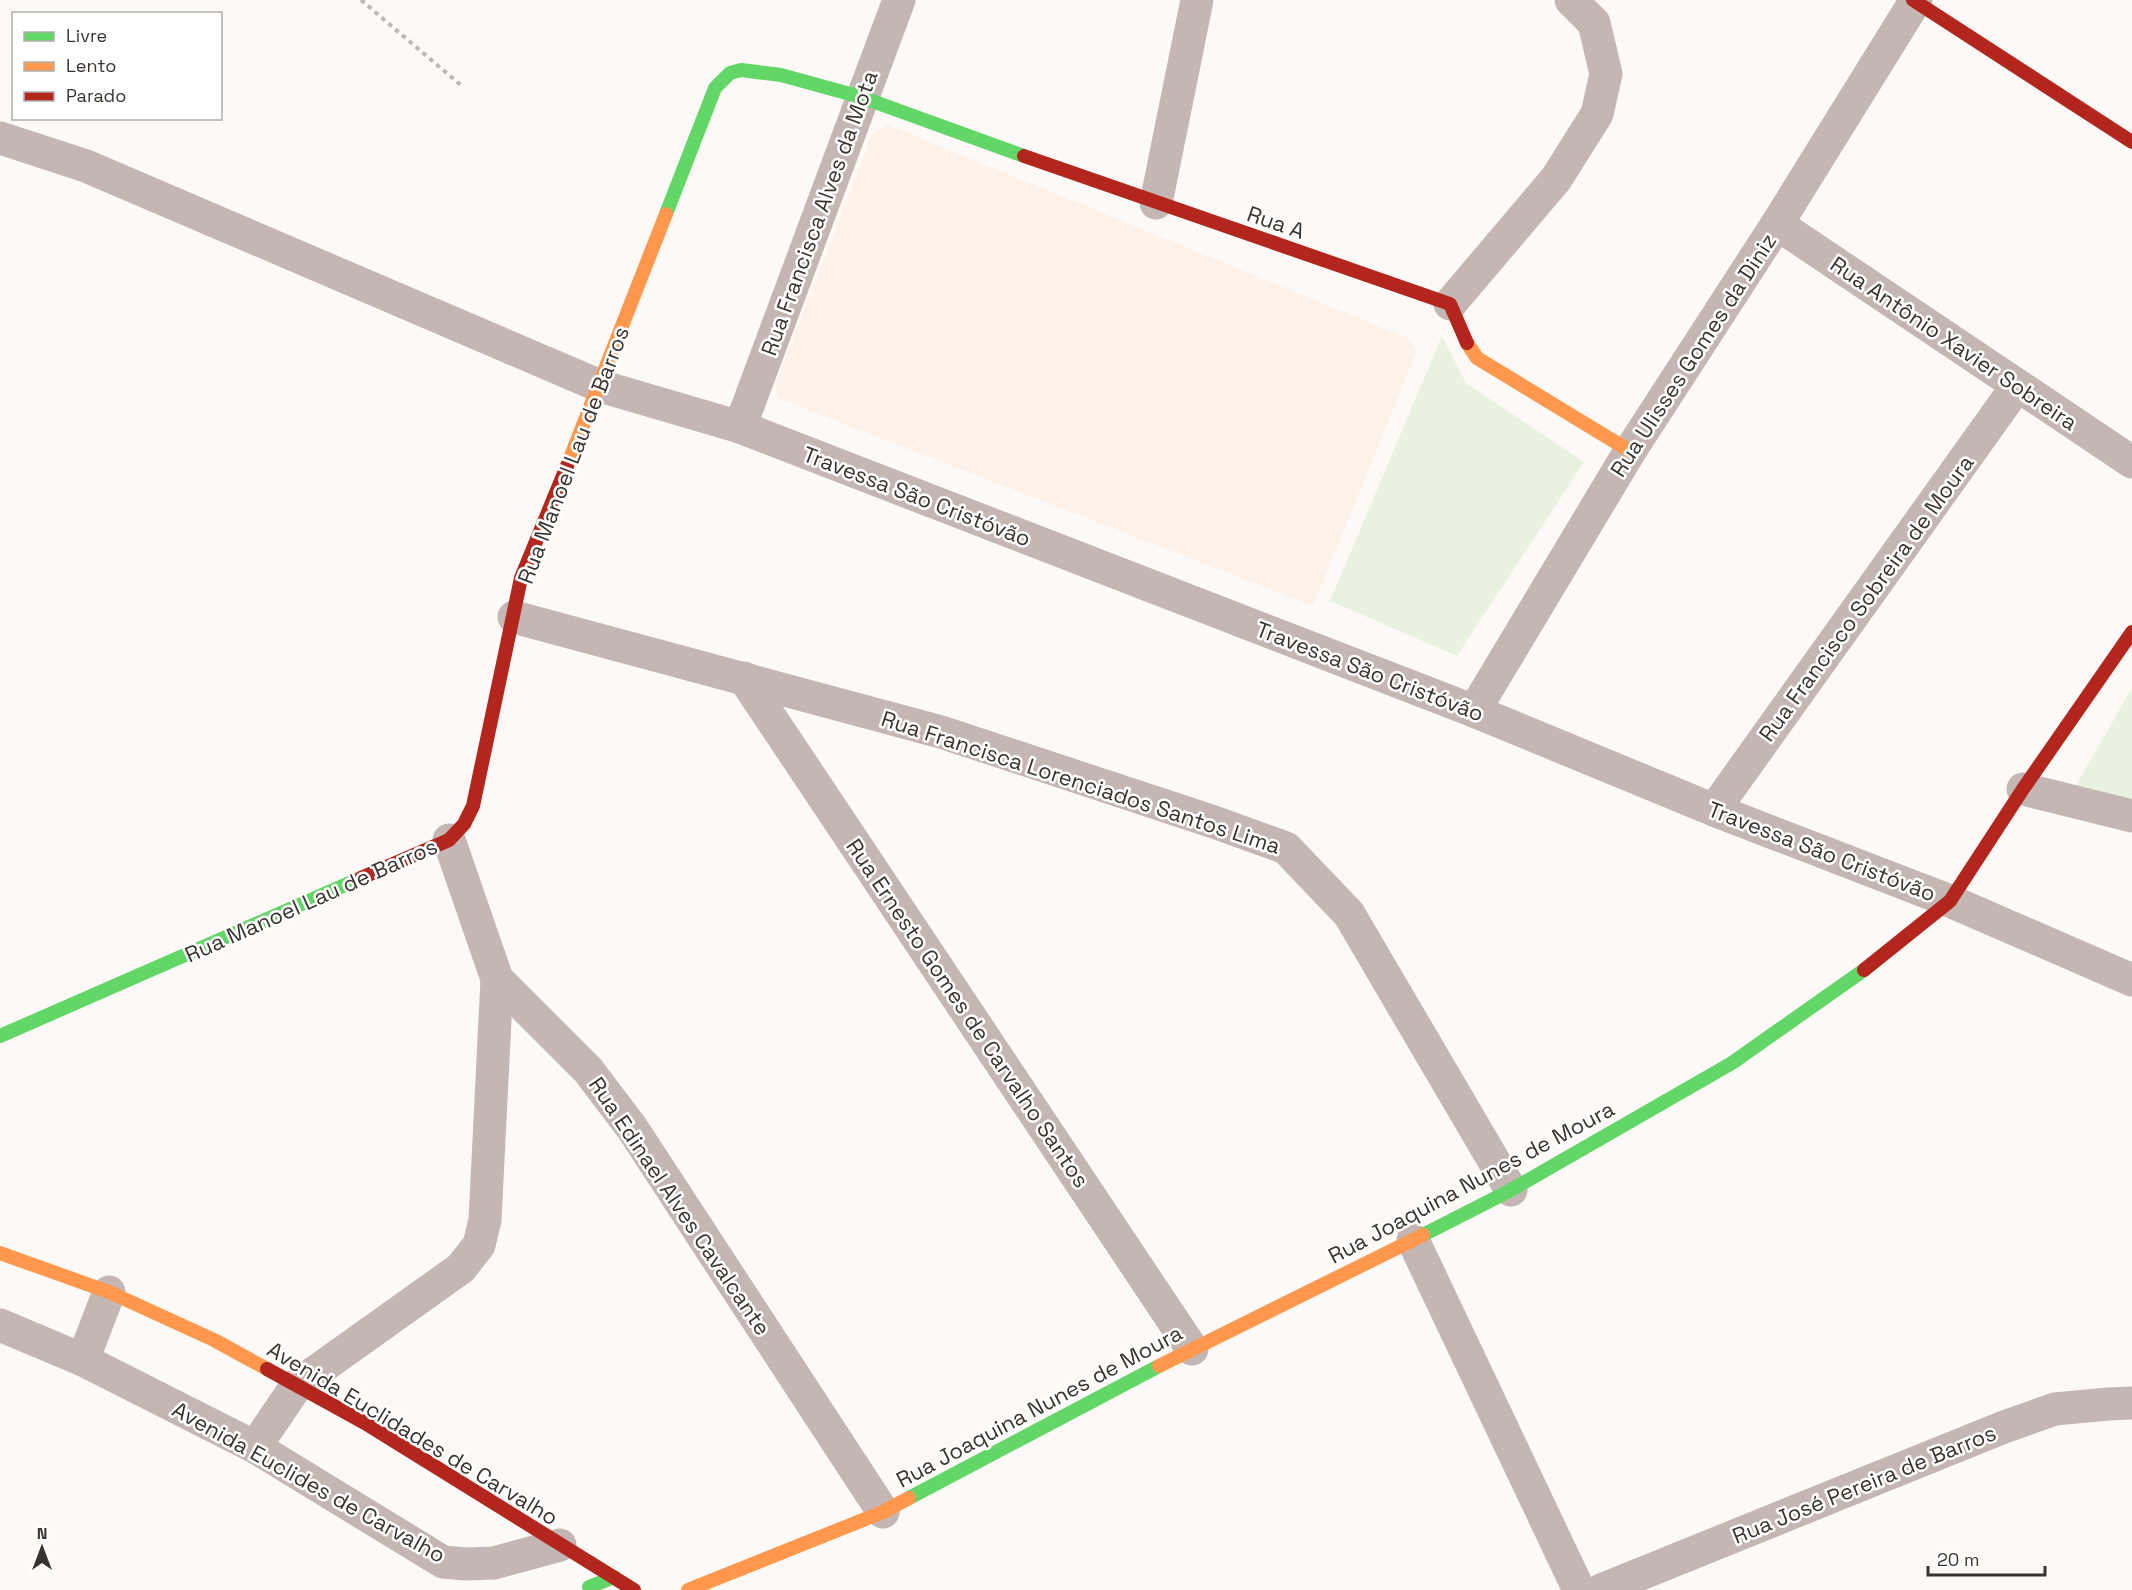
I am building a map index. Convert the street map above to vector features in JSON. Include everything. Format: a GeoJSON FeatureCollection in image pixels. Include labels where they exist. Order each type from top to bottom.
{"type":"FeatureCollection","features":[{"type":"Feature","properties":{"kind":"main road"},"geometry":{"type":"LineString","coordinates":[[1914,0],[2132,142]]}},
{"type":"Feature","properties":{"kind":"main road","name":"Rua A"},"geometry":{"type":"LineString","coordinates":[[715,88],[730,73],[741,70],[781,75],[861,97],[1155,203],[1450,304]]}},
{"type":"Feature","properties":{"kind":"main road","name":"Rua Manoel Lau de Barros"},"geometry":{"type":"LineString","coordinates":[[0,1036],[449,840],[464,824],[473,806],[521,578],[600,386],[715,88]]}},
{"type":"Feature","properties":{"kind":"main road"},"geometry":{"type":"LineString","coordinates":[[1450,304],[1465,340],[1477,358],[1630,451]]}},
{"type":"Feature","properties":{"kind":"main road","name":"Rua Joaquina Nunes de Moura"},"geometry":{"type":"LineString","coordinates":[[688,1590],[883,1512],[1192,1348],[1511,1190],[1732,1063],[1856,976],[1950,902],[2023,789],[2132,632]]}},
{"type":"Feature","properties":{"kind":"main road","name":"Avenida Euclidades de Carvalho"},"geometry":{"type":"LineString","coordinates":[[0,1253],[109,1292],[214,1340],[365,1423],[560,1545],[593,1586],[634,1590]]}},
{"type":"Feature","properties":{"kind":"street","name":"Rua Francisca Alves da Mota"},"geometry":{"type":"LineString","coordinates":[[740,427],[899,0]]}},
{"type":"Feature","properties":{"kind":"street"},"geometry":{"type":"LineString","coordinates":[[1155,203],[1197,0]]}},
{"type":"Feature","properties":{"kind":"street"},"geometry":{"type":"LineString","coordinates":[[1450,304],[1556,179],[1598,114],[1606,74],[1594,23],[1572,0]]}},
{"type":"Feature","properties":{"kind":"street","name":"Rua Ulisses Gomes da Diniz"},"geometry":{"type":"LineString","coordinates":[[1474,711],[1630,451],[1777,224],[1914,0]]}},
{"type":"Feature","properties":{"kind":"street","name":"Travessa São Cristóvão"},"geometry":{"type":"LineString","coordinates":[[0,138],[86,166],[600,386],[740,427],[1474,711],[1714,810],[1950,902],[2132,980]]}},
{"type":"Feature","properties":{"kind":"street","name":"Rua Antônio Xavier Sobreira"},"geometry":{"type":"LineString","coordinates":[[1777,224],[2132,462]]}},
{"type":"Feature","properties":{"kind":"street","name":"Rua Francisco Sobreira de Moura"},"geometry":{"type":"LineString","coordinates":[[1714,810],[2018,386]]}},
{"type":"Feature","properties":{"kind":"street","name":"Rua Francisca Lorenciados Santos Lima"},"geometry":{"type":"LineString","coordinates":[[514,617],[941,732],[1287,848],[1349,914],[1511,1190]]}},
{"type":"Feature","properties":{"kind":"street","name":"Rua Ernesto Gomes de Carvalho Santos"},"geometry":{"type":"LineString","coordinates":[[744,678],[1192,1348]]}},
{"type":"Feature","properties":{"kind":"street"},"geometry":{"type":"LineString","coordinates":[[2023,789],[2132,816]]}},
{"type":"Feature","properties":{"kind":"street","name":"Rua Edinael Alves Cavalcante"},"geometry":{"type":"LineString","coordinates":[[449,840],[497,979],[588,1070],[632,1128],[883,1512]]}},
{"type":"Feature","properties":{"kind":"street"},"geometry":{"type":"LineString","coordinates":[[255,1447],[297,1385],[461,1268],[479,1245],[485,1220],[497,979]]}},
{"type":"Feature","properties":{"kind":"street"},"geometry":{"type":"LineString","coordinates":[[1413,1240],[1579,1590]]}},
{"type":"Feature","properties":{"kind":"street"},"geometry":{"type":"LineString","coordinates":[[83,1360],[109,1292]]}},
{"type":"Feature","properties":{"kind":"street","name":"Avenida Euclides de Carvalho"},"geometry":{"type":"LineString","coordinates":[[0,1325],[83,1360],[255,1447],[443,1562],[494,1563],[560,1545]]}},
{"type":"Feature","properties":{"kind":"street","name":"Rua José Pereira de Barros"},"geometry":{"type":"LineString","coordinates":[[1601,1590],[2004,1427],[2055,1409],[2132,1403]]}},
{"type":"Feature","properties":{"kind":"path"},"geometry":{"type":"LineString","coordinates":[[360,0],[463,87]]}},
{"type":"Feature","properties":{"kind":"shaded area"},"geometry":{"type":"Polygon","coordinates":[[[886,124],[1410,339],[1417,351],[1313,606],[777,398],[776,383],[872,135],[886,124]]]}},
{"type":"Feature","properties":{"kind":"green space"},"geometry":{"type":"Polygon","coordinates":[[[1442,336],[1466,383],[1584,462],[1457,656],[1330,601],[1442,336]]]}},
{"type":"Feature","properties":{"kind":"green space"},"geometry":{"type":"Polygon","coordinates":[[[2132,688],[2132,803],[2075,787],[2132,688]]]}},
{"type":"Feature","properties":{"kind":"traffic: fast"},"geometry":{"type":"LineString","coordinates":[[666,214],[715,88],[730,73],[741,70],[781,75],[861,97],[1024,156]]}},
{"type":"Feature","properties":{"kind":"traffic: fast"},"geometry":{"type":"LineString","coordinates":[[0,1036],[361,878]]}},
{"type":"Feature","properties":{"kind":"traffic: fast"},"geometry":{"type":"LineString","coordinates":[[1423,1235],[1511,1190],[1732,1063],[1864,970]]}},
{"type":"Feature","properties":{"kind":"traffic: fast"},"geometry":{"type":"LineString","coordinates":[[909,1498],[1159,1366]]}},
{"type":"Feature","properties":{"kind":"traffic: fast"},"geometry":{"type":"LineString","coordinates":[[590,1590],[589,1587],[614,1577]]}},
{"type":"Feature","properties":{"kind":"traffic: slow"},"geometry":{"type":"LineString","coordinates":[[567,466],[666,214]]}},
{"type":"Feature","properties":{"kind":"traffic: slow"},"geometry":{"type":"LineString","coordinates":[[1467,343],[1477,358],[1630,451]]}},
{"type":"Feature","properties":{"kind":"traffic: slow"},"geometry":{"type":"LineString","coordinates":[[1159,1366],[1423,1235]]}},
{"type":"Feature","properties":{"kind":"traffic: slow"},"geometry":{"type":"LineString","coordinates":[[0,1253],[109,1292],[214,1340],[267,1369]]}},
{"type":"Feature","properties":{"kind":"traffic: slow"},"geometry":{"type":"LineString","coordinates":[[688,1590],[883,1512],[909,1498]]}},
{"type":"Feature","properties":{"kind":"traffic: jam"},"geometry":{"type":"LineString","coordinates":[[1913,0],[2132,142]]}},
{"type":"Feature","properties":{"kind":"traffic: jam"},"geometry":{"type":"LineString","coordinates":[[1024,156],[1450,304],[1467,343]]}},
{"type":"Feature","properties":{"kind":"traffic: jam"},"geometry":{"type":"LineString","coordinates":[[361,878],[449,840],[464,824],[473,806],[521,578],[567,466]]}},
{"type":"Feature","properties":{"kind":"traffic: jam"},"geometry":{"type":"LineString","coordinates":[[1864,970],[1950,901],[2023,789],[2132,632]]}},
{"type":"Feature","properties":{"kind":"traffic: jam"},"geometry":{"type":"LineString","coordinates":[[267,1369],[365,1423],[634,1590]]}}]}
